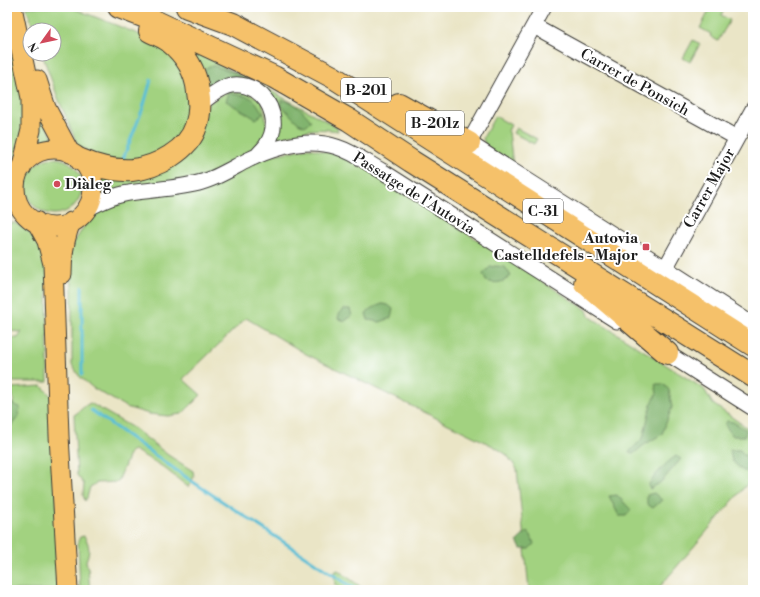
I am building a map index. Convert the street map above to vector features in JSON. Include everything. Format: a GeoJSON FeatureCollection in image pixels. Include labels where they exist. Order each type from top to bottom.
{"type":"FeatureCollection","features":[{"type":"Feature","properties":{"kind":"highway"},"geometry":{"type":"LineString","coordinates":[[76,156],[93,165],[104,167],[132,170],[147,167],[162,162],[176,153],[186,143],[196,126],[200,104],[198,87],[190,64],[168,40],[119,16],[105,7]]}},
{"type":"Feature","properties":{"kind":"highway","name":"C-31"},"geometry":{"type":"LineString","coordinates":[[119,7],[175,30],[274,77],[349,120],[753,376]]}},
{"type":"Feature","properties":{"kind":"highway","name":"C-31"},"geometry":{"type":"LineString","coordinates":[[187,7],[233,24],[333,76],[753,345]]}},
{"type":"Feature","properties":{"kind":"highway"},"geometry":{"type":"LineString","coordinates":[[205,7],[233,24]]}},
{"type":"Feature","properties":{"kind":"highway","name":"B-201"},"geometry":{"type":"LineString","coordinates":[[333,76],[400,104]]}},
{"type":"Feature","properties":{"kind":"highway","name":"B-201z"},"geometry":{"type":"LineString","coordinates":[[400,104],[469,142]]}},
{"type":"Feature","properties":{"kind":"highway"},"geometry":{"type":"LineString","coordinates":[[446,182],[468,209],[584,282],[667,353]]}},
{"type":"Feature","properties":{"kind":"main road"},"geometry":{"type":"LineString","coordinates":[[12,7],[31,98],[30,130],[22,167],[16,184],[17,197],[24,212],[36,222],[47,226],[66,225],[78,218],[87,209],[92,194],[92,183],[88,168],[76,156],[51,120],[32,65],[20,7]]}},
{"type":"Feature","properties":{"kind":"main road"},"geometry":{"type":"LineString","coordinates":[[22,167],[32,156],[46,150],[61,150],[76,156]]}},
{"type":"Feature","properties":{"kind":"main road"},"geometry":{"type":"LineString","coordinates":[[36,222],[47,241],[53,264],[59,436],[68,590]]}},
{"type":"Feature","properties":{"kind":"main road"},"geometry":{"type":"LineString","coordinates":[[67,563],[67,436],[62,273],[63,250],[71,222]]}},
{"type":"Feature","properties":{"kind":"street"},"geometry":{"type":"LineString","coordinates":[[469,142],[544,7]]}},
{"type":"Feature","properties":{"kind":"street","name":"Carrer de Ponsich"},"geometry":{"type":"LineString","coordinates":[[534,26],[737,138]]}},
{"type":"Feature","properties":{"kind":"street"},"geometry":{"type":"LineString","coordinates":[[200,104],[216,92],[228,86],[241,84],[250,87],[261,94],[268,103],[273,114],[272,130],[268,143],[257,156]]}},
{"type":"Feature","properties":{"kind":"street","name":"Carrer Major"},"geometry":{"type":"LineString","coordinates":[[666,267],[753,109]]}},
{"type":"Feature","properties":{"kind":"street","name":"B-201z"},"geometry":{"type":"LineString","coordinates":[[469,142],[591,221],[666,267],[753,325]]}},
{"type":"Feature","properties":{"kind":"street","name":"Passatge de l'Autovia"},"geometry":{"type":"LineString","coordinates":[[87,209],[108,198],[128,193],[204,182],[257,156],[282,147],[299,143],[324,143],[350,153],[382,171],[753,408]]}},
{"type":"Feature","properties":{"kind":"green space"},"geometry":{"type":"Polygon","coordinates":[[[7,7],[26,119],[16,155],[7,176],[7,7]]]}},
{"type":"Feature","properties":{"kind":"green space"},"geometry":{"type":"Polygon","coordinates":[[[26,7],[70,7],[164,44],[186,68],[196,108],[169,154],[110,163],[78,146],[45,62],[62,62],[62,22],[31,22],[26,7]]]}},
{"type":"Feature","properties":{"kind":"green space"},"geometry":{"type":"Polygon","coordinates":[[[711,7],[726,7],[721,15],[730,20],[718,41],[710,36],[711,34],[700,28],[711,7]]]}},
{"type":"Feature","properties":{"kind":"green space"},"geometry":{"type":"Polygon","coordinates":[[[167,37],[337,127],[338,131],[304,131],[273,143],[262,89],[209,92],[167,37]]]}},
{"type":"Feature","properties":{"kind":"green space"},"geometry":{"type":"Polygon","coordinates":[[[693,40],[700,44],[690,62],[683,58],[693,40]]]}},
{"type":"Feature","properties":{"kind":"green space"},"geometry":{"type":"Polygon","coordinates":[[[209,66],[215,66],[236,73],[241,78],[213,85],[204,81],[202,71],[209,66]]]}},
{"type":"Feature","properties":{"kind":"green space"},"geometry":{"type":"Polygon","coordinates":[[[235,87],[262,100],[268,131],[251,152],[206,176],[99,196],[102,186],[100,175],[145,171],[210,102],[235,87]]]}},
{"type":"Feature","properties":{"kind":"green space"},"geometry":{"type":"Polygon","coordinates":[[[229,93],[246,96],[253,99],[263,114],[256,119],[226,101],[229,93]]]}},
{"type":"Feature","properties":{"kind":"green space"},"geometry":{"type":"Polygon","coordinates":[[[281,100],[290,102],[298,107],[311,121],[305,126],[298,123],[281,105],[281,100]]]}},
{"type":"Feature","properties":{"kind":"green space"},"geometry":{"type":"Polygon","coordinates":[[[38,111],[54,139],[48,139],[36,144],[38,111]]]}},
{"type":"Feature","properties":{"kind":"green space"},"geometry":{"type":"Polygon","coordinates":[[[495,116],[511,125],[508,131],[513,166],[486,149],[483,138],[495,116]]]}},
{"type":"Feature","properties":{"kind":"green space"},"geometry":{"type":"Polygon","coordinates":[[[516,128],[537,139],[534,144],[513,133],[516,128]]]}},
{"type":"Feature","properties":{"kind":"green space"},"geometry":{"type":"Polygon","coordinates":[[[309,148],[346,156],[587,310],[589,316],[704,389],[713,404],[753,432],[753,477],[657,590],[529,590],[517,469],[507,455],[495,447],[306,354],[246,318],[183,379],[201,395],[182,414],[168,416],[149,414],[126,407],[93,388],[79,376],[72,365],[72,286],[69,254],[73,244],[87,222],[104,207],[272,155],[309,148]]]}},
{"type":"Feature","properties":{"kind":"green space"},"geometry":{"type":"Polygon","coordinates":[[[49,158],[59,158],[74,166],[80,175],[82,186],[80,197],[74,206],[59,214],[49,214],[38,209],[31,202],[26,191],[26,181],[31,170],[38,163],[49,158]]]}},
{"type":"Feature","properties":{"kind":"green space"},"geometry":{"type":"Polygon","coordinates":[[[7,223],[15,223],[36,238],[47,263],[48,382],[10,382],[7,364],[7,338],[18,338],[22,332],[7,331],[7,223]]]}},
{"type":"Feature","properties":{"kind":"green space"},"geometry":{"type":"Polygon","coordinates":[[[490,267],[505,267],[511,276],[499,282],[486,281],[483,274],[490,267]]]}},
{"type":"Feature","properties":{"kind":"green space"},"geometry":{"type":"Polygon","coordinates":[[[382,304],[388,305],[393,309],[391,318],[380,322],[368,320],[366,313],[372,308],[382,304]]]}},
{"type":"Feature","properties":{"kind":"green space"},"geometry":{"type":"Polygon","coordinates":[[[344,309],[350,309],[352,316],[345,321],[338,319],[339,314],[344,309]]]}},
{"type":"Feature","properties":{"kind":"green space"},"geometry":{"type":"Polygon","coordinates":[[[655,384],[664,384],[669,390],[672,407],[662,434],[633,454],[629,452],[643,438],[651,405],[657,393],[655,384]]]}},
{"type":"Feature","properties":{"kind":"green space"},"geometry":{"type":"Polygon","coordinates":[[[42,386],[53,398],[60,590],[7,590],[8,403],[14,403],[11,388],[42,386]]]}},
{"type":"Feature","properties":{"kind":"green space"},"geometry":{"type":"Polygon","coordinates":[[[90,403],[135,429],[168,455],[193,471],[194,477],[188,487],[163,467],[134,450],[130,452],[118,482],[97,483],[90,487],[85,501],[83,495],[84,484],[77,475],[74,415],[90,403]]]}},
{"type":"Feature","properties":{"kind":"green space"},"geometry":{"type":"Polygon","coordinates":[[[12,404],[20,407],[19,416],[7,431],[7,409],[12,404]]]}},
{"type":"Feature","properties":{"kind":"green space"},"geometry":{"type":"Polygon","coordinates":[[[727,421],[733,422],[746,430],[745,436],[733,436],[725,425],[727,421]]]}},
{"type":"Feature","properties":{"kind":"green space"},"geometry":{"type":"Polygon","coordinates":[[[730,450],[740,450],[747,458],[753,461],[753,472],[743,471],[732,461],[730,450]]]}},
{"type":"Feature","properties":{"kind":"green space"},"geometry":{"type":"Polygon","coordinates":[[[676,456],[681,459],[661,482],[650,489],[649,484],[655,476],[664,465],[676,456]]]}},
{"type":"Feature","properties":{"kind":"green space"},"geometry":{"type":"Polygon","coordinates":[[[654,493],[662,500],[653,508],[647,504],[647,495],[654,493]]]}},
{"type":"Feature","properties":{"kind":"green space"},"geometry":{"type":"Polygon","coordinates":[[[617,495],[631,510],[626,516],[619,516],[609,496],[617,495]]]}},
{"type":"Feature","properties":{"kind":"green space"},"geometry":{"type":"Polygon","coordinates":[[[527,532],[531,535],[534,544],[529,549],[521,549],[517,541],[527,532]]]}},
{"type":"Feature","properties":{"kind":"green space"},"geometry":{"type":"Polygon","coordinates":[[[84,536],[89,548],[86,561],[90,590],[80,590],[78,541],[80,537],[84,536]]]}},
{"type":"Feature","properties":{"kind":"green space"},"geometry":{"type":"Polygon","coordinates":[[[338,570],[365,590],[341,590],[335,585],[334,572],[338,570]]]}},
{"type":"Feature","properties":{"kind":"waterway"},"geometry":{"type":"LineString","coordinates":[[123,159],[143,108],[151,80]]}},
{"type":"Feature","properties":{"kind":"waterway"},"geometry":{"type":"LineString","coordinates":[[82,287],[82,374]]}},
{"type":"Feature","properties":{"kind":"waterway"},"geometry":{"type":"LineString","coordinates":[[91,410],[190,480],[356,590]]}},
{"type":"Feature","properties":{"kind":"place","name":"Diàleg"},"geometry":{"type":"Point","coordinates":[57,184]}},
{"type":"Feature","properties":{"kind":"place","name":"Autovia Castelldefels - Major"},"geometry":{"type":"Point","coordinates":[646,247]}}]}
